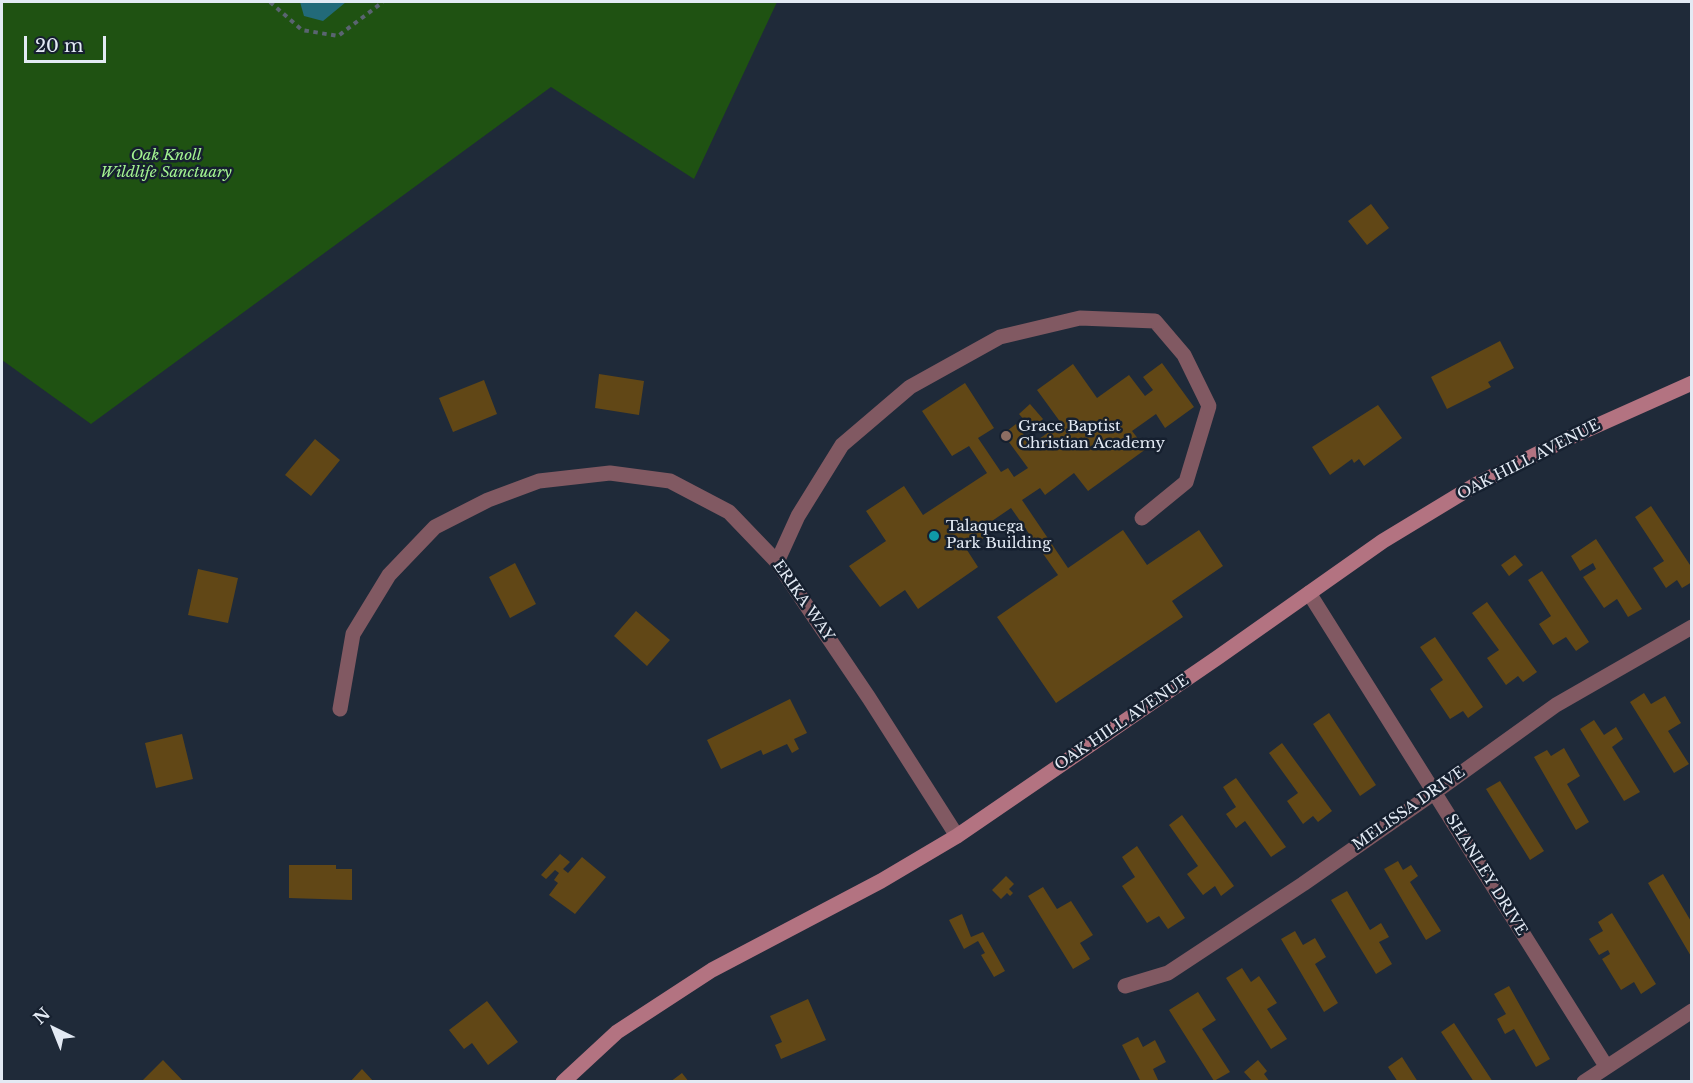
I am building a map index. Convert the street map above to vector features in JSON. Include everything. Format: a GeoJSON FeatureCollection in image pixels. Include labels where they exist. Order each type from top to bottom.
{"type":"FeatureCollection","features":[{"type":"Feature","properties":{"kind":"main road","name":"OAK HILL AVENUE"},"geometry":{"type":"LineString","coordinates":[[563,1082],[616,1032],[712,970],[881,881],[957,836],[1383,541],[1477,484],[1569,438],[1692,383]]}},
{"type":"Feature","properties":{"kind":"street"},"geometry":{"type":"LineString","coordinates":[[777,562],[798,516],[842,445],[910,387],[1000,337],[1080,318],[1155,321],[1184,355],[1209,406],[1186,482],[1142,518]]}},
{"type":"Feature","properties":{"kind":"street","name":"ERIKA WAY"},"geometry":{"type":"LineString","coordinates":[[340,709],[353,634],[389,575],[435,527],[488,500],[539,481],[610,473],[670,481],[729,512],[777,562],[869,698],[957,836]]}},
{"type":"Feature","properties":{"kind":"street","name":"SHANLEY DRIVE"},"geometry":{"type":"LineString","coordinates":[[1308,593],[1606,1066]]}},
{"type":"Feature","properties":{"kind":"street","name":"MELISSA DRIVE"},"geometry":{"type":"LineString","coordinates":[[1125,986],[1168,973],[1303,884],[1556,705],[1692,627]]}},
{"type":"Feature","properties":{"kind":"street"},"geometry":{"type":"LineString","coordinates":[[1584,1082],[1692,1011]]}},
{"type":"Feature","properties":{"kind":"path"},"geometry":{"type":"LineString","coordinates":[[270,2],[302,30],[338,36],[382,2]]}},
{"type":"Feature","properties":{"kind":"green space","name":"Oak Knoll Wildlife Sanctuary"},"geometry":{"type":"Polygon","coordinates":[[[2,2],[777,2],[694,179],[551,87],[91,424],[2,360],[2,2]]]}},
{"type":"Feature","properties":{"kind":"water"},"geometry":{"type":"Polygon","coordinates":[[[300,2],[346,2],[323,21],[304,16],[300,2]]]}},
{"type":"Feature","properties":{"kind":"building"},"geometry":{"type":"Polygon","coordinates":[[[1371,204],[1389,228],[1367,245],[1348,221],[1371,204]]]}},
{"type":"Feature","properties":{"kind":"building"},"geometry":{"type":"Polygon","coordinates":[[[1500,341],[1514,368],[1488,382],[1491,387],[1447,409],[1431,377],[1500,341]]]}},
{"type":"Feature","properties":{"kind":"building","name":"Talaquega Park Building"},"geometry":{"type":"Polygon","coordinates":[[[1162,363],[1194,407],[1165,428],[1156,414],[1132,431],[1146,449],[1088,491],[1074,473],[1045,495],[1040,488],[1022,500],[1068,568],[1123,530],[1147,565],[1199,530],[1223,566],[1172,601],[1183,617],[1056,703],[997,617],[1058,575],[1011,508],[992,521],[997,528],[967,550],[978,567],[918,609],[905,590],[880,607],[849,566],[886,541],[866,511],[904,486],[923,515],[987,473],[969,446],[952,456],[922,411],[965,383],[994,428],[978,438],[1001,472],[1008,468],[1014,477],[1028,468],[1003,434],[1016,424],[1031,445],[1061,423],[1037,390],[1073,364],[1097,398],[1129,375],[1145,396],[1153,390],[1143,377],[1162,363]]]}},
{"type":"Feature","properties":{"kind":"building"},"geometry":{"type":"Polygon","coordinates":[[[599,374],[644,381],[639,415],[595,408],[599,374]]]}},
{"type":"Feature","properties":{"kind":"building"},"geometry":{"type":"Polygon","coordinates":[[[484,380],[497,414],[453,432],[439,398],[484,380]]]}},
{"type":"Feature","properties":{"kind":"building"},"geometry":{"type":"Polygon","coordinates":[[[1030,404],[1043,419],[1040,422],[1043,426],[1038,430],[1034,426],[1031,428],[1019,414],[1030,404]]]}},
{"type":"Feature","properties":{"kind":"building"},"geometry":{"type":"Polygon","coordinates":[[[1378,405],[1402,438],[1364,466],[1359,459],[1354,463],[1352,459],[1330,475],[1312,447],[1378,405]]]}},
{"type":"Feature","properties":{"kind":"building"},"geometry":{"type":"Polygon","coordinates":[[[315,439],[340,460],[311,496],[285,475],[315,439]]]}},
{"type":"Feature","properties":{"kind":"building"},"geometry":{"type":"Polygon","coordinates":[[[1651,506],[1692,568],[1692,582],[1682,588],[1677,580],[1666,588],[1653,568],[1664,561],[1635,517],[1651,506]]]}},
{"type":"Feature","properties":{"kind":"building"},"geometry":{"type":"Polygon","coordinates":[[[1596,539],[1642,609],[1628,617],[1617,599],[1604,608],[1583,577],[1596,569],[1593,563],[1580,571],[1571,556],[1596,539]]]}},
{"type":"Feature","properties":{"kind":"building"},"geometry":{"type":"Polygon","coordinates":[[[1515,555],[1523,565],[1509,576],[1501,565],[1515,555]]]}},
{"type":"Feature","properties":{"kind":"building"},"geometry":{"type":"Polygon","coordinates":[[[515,563],[536,604],[510,618],[489,577],[515,563]]]}},
{"type":"Feature","properties":{"kind":"building"},"geometry":{"type":"Polygon","coordinates":[[[198,569],[238,578],[228,623],[188,615],[198,569]]]}},
{"type":"Feature","properties":{"kind":"building"},"geometry":{"type":"Polygon","coordinates":[[[1542,571],[1589,642],[1576,651],[1566,637],[1553,645],[1539,624],[1551,616],[1528,580],[1542,571]]]}},
{"type":"Feature","properties":{"kind":"building"},"geometry":{"type":"Polygon","coordinates":[[[1487,602],[1537,672],[1523,682],[1518,676],[1506,685],[1487,658],[1499,650],[1472,613],[1487,602]]]}},
{"type":"Feature","properties":{"kind":"building"},"geometry":{"type":"Polygon","coordinates":[[[636,611],[670,640],[647,666],[614,636],[636,611]]]}},
{"type":"Feature","properties":{"kind":"building"},"geometry":{"type":"Polygon","coordinates":[[[1435,637],[1483,707],[1468,718],[1463,711],[1450,719],[1430,689],[1443,680],[1420,647],[1435,637]]]}},
{"type":"Feature","properties":{"kind":"building"},"geometry":{"type":"Polygon","coordinates":[[[1644,693],[1651,704],[1665,696],[1681,723],[1668,731],[1689,764],[1674,773],[1630,702],[1644,693]]]}},
{"type":"Feature","properties":{"kind":"building"},"geometry":{"type":"Polygon","coordinates":[[[790,699],[807,733],[794,739],[799,749],[792,753],[787,744],[763,755],[761,750],[721,769],[707,740],[790,699]]]}},
{"type":"Feature","properties":{"kind":"building"},"geometry":{"type":"Polygon","coordinates":[[[1329,713],[1376,785],[1360,796],[1313,724],[1329,713]]]}},
{"type":"Feature","properties":{"kind":"building"},"geometry":{"type":"Polygon","coordinates":[[[1594,720],[1604,735],[1616,727],[1623,739],[1612,747],[1640,792],[1624,801],[1580,729],[1594,720]]]}},
{"type":"Feature","properties":{"kind":"building"},"geometry":{"type":"Polygon","coordinates":[[[182,734],[193,779],[156,788],[145,743],[182,734]]]}},
{"type":"Feature","properties":{"kind":"building"},"geometry":{"type":"Polygon","coordinates":[[[1282,743],[1332,811],[1318,822],[1313,816],[1303,824],[1287,801],[1298,793],[1269,753],[1282,743]]]}},
{"type":"Feature","properties":{"kind":"building"},"geometry":{"type":"Polygon","coordinates":[[[1564,748],[1580,776],[1567,784],[1589,822],[1576,830],[1534,757],[1547,750],[1551,756],[1564,748]]]}},
{"type":"Feature","properties":{"kind":"building"},"geometry":{"type":"Polygon","coordinates":[[[1236,778],[1286,847],[1271,857],[1245,821],[1236,828],[1226,814],[1236,807],[1223,787],[1236,778]]]}},
{"type":"Feature","properties":{"kind":"building"},"geometry":{"type":"Polygon","coordinates":[[[1500,781],[1544,851],[1530,860],[1486,789],[1500,781]]]}},
{"type":"Feature","properties":{"kind":"building"},"geometry":{"type":"Polygon","coordinates":[[[1182,815],[1234,886],[1221,896],[1215,886],[1203,895],[1187,874],[1198,866],[1169,825],[1182,815]]]}},
{"type":"Feature","properties":{"kind":"building"},"geometry":{"type":"Polygon","coordinates":[[[1137,846],[1185,918],[1168,929],[1159,916],[1147,923],[1122,886],[1135,877],[1122,857],[1137,846]]]}},
{"type":"Feature","properties":{"kind":"building"},"geometry":{"type":"Polygon","coordinates":[[[560,854],[570,862],[563,869],[568,873],[582,857],[606,877],[575,914],[549,895],[558,883],[554,880],[559,873],[555,870],[546,879],[541,875],[560,854]]]}},
{"type":"Feature","properties":{"kind":"building"},"geometry":{"type":"Polygon","coordinates":[[[1398,861],[1403,870],[1411,865],[1418,876],[1410,882],[1441,931],[1426,940],[1384,869],[1398,861]]]}},
{"type":"Feature","properties":{"kind":"building"},"geometry":{"type":"Polygon","coordinates":[[[289,865],[336,865],[336,869],[352,869],[352,900],[289,898],[289,865]]]}},
{"type":"Feature","properties":{"kind":"building"},"geometry":{"type":"Polygon","coordinates":[[[1663,874],[1692,923],[1692,958],[1648,883],[1663,874]]]}},
{"type":"Feature","properties":{"kind":"building"},"geometry":{"type":"Polygon","coordinates":[[[1006,876],[1014,884],[1009,889],[1013,893],[1010,896],[1007,893],[1001,899],[992,890],[1006,876]]]}},
{"type":"Feature","properties":{"kind":"building"},"geometry":{"type":"Polygon","coordinates":[[[1043,887],[1057,909],[1071,901],[1093,935],[1080,943],[1090,959],[1073,969],[1028,896],[1043,887]]]}},
{"type":"Feature","properties":{"kind":"building"},"geometry":{"type":"Polygon","coordinates":[[[1347,891],[1370,930],[1381,923],[1389,937],[1379,942],[1392,964],[1376,974],[1331,900],[1347,891]]]}},
{"type":"Feature","properties":{"kind":"building"},"geometry":{"type":"Polygon","coordinates":[[[1612,913],[1656,984],[1641,994],[1634,982],[1621,990],[1602,959],[1610,954],[1608,950],[1599,955],[1589,939],[1603,931],[1598,922],[1612,913]]]}},
{"type":"Feature","properties":{"kind":"building"},"geometry":{"type":"Polygon","coordinates":[[[962,914],[971,937],[983,932],[1005,971],[994,977],[981,955],[985,953],[978,941],[964,949],[949,920],[962,914]]]}},
{"type":"Feature","properties":{"kind":"building"},"geometry":{"type":"Polygon","coordinates":[[[1295,931],[1303,945],[1315,938],[1326,957],[1315,964],[1338,1003],[1324,1012],[1281,939],[1295,931]]]}},
{"type":"Feature","properties":{"kind":"building"},"geometry":{"type":"Polygon","coordinates":[[[1242,968],[1251,982],[1259,976],[1277,1003],[1267,1009],[1287,1039],[1271,1049],[1226,978],[1242,968]]]}},
{"type":"Feature","properties":{"kind":"building"},"geometry":{"type":"Polygon","coordinates":[[[1509,986],[1550,1059],[1536,1067],[1514,1029],[1505,1034],[1497,1019],[1506,1014],[1494,994],[1509,986]]]}},
{"type":"Feature","properties":{"kind":"building"},"geometry":{"type":"Polygon","coordinates":[[[1198,992],[1216,1020],[1202,1029],[1230,1072],[1214,1081],[1169,1010],[1198,992]]]}},
{"type":"Feature","properties":{"kind":"building"},"geometry":{"type":"Polygon","coordinates":[[[808,999],[826,1040],[781,1059],[775,1045],[782,1042],[770,1016],[808,999]]]}},
{"type":"Feature","properties":{"kind":"building"},"geometry":{"type":"Polygon","coordinates":[[[487,1001],[518,1042],[488,1065],[472,1043],[464,1049],[449,1030],[487,1001]]]}},
{"type":"Feature","properties":{"kind":"building"},"geometry":{"type":"Polygon","coordinates":[[[1454,1023],[1493,1082],[1474,1082],[1441,1032],[1454,1023]]]}},
{"type":"Feature","properties":{"kind":"building"},"geometry":{"type":"Polygon","coordinates":[[[1138,1037],[1143,1047],[1155,1040],[1166,1062],[1153,1069],[1159,1082],[1141,1082],[1122,1045],[1138,1037]]]}},
{"type":"Feature","properties":{"kind":"building"},"geometry":{"type":"Polygon","coordinates":[[[1402,1057],[1418,1082],[1398,1082],[1388,1067],[1402,1057]]]}},
{"type":"Feature","properties":{"kind":"building"},"geometry":{"type":"Polygon","coordinates":[[[163,1060],[184,1082],[141,1082],[163,1060]]]}},
{"type":"Feature","properties":{"kind":"building"},"geometry":{"type":"Polygon","coordinates":[[[1258,1060],[1267,1071],[1264,1074],[1270,1082],[1257,1082],[1256,1080],[1253,1082],[1244,1072],[1258,1060]]]}},
{"type":"Feature","properties":{"kind":"building"},"geometry":{"type":"Polygon","coordinates":[[[362,1069],[374,1082],[350,1082],[362,1069]]]}},
{"type":"Feature","properties":{"kind":"building"},"geometry":{"type":"Polygon","coordinates":[[[682,1073],[689,1082],[670,1082],[682,1073]]]}},
{"type":"Feature","properties":{"kind":"place","name":"Grace Baptist Christian Academy"},"geometry":{"type":"Point","coordinates":[1006,436]}},
{"type":"Feature","properties":{"kind":"place","name":"Talaquega Park Building"},"geometry":{"type":"Point","coordinates":[934,536]}}]}
